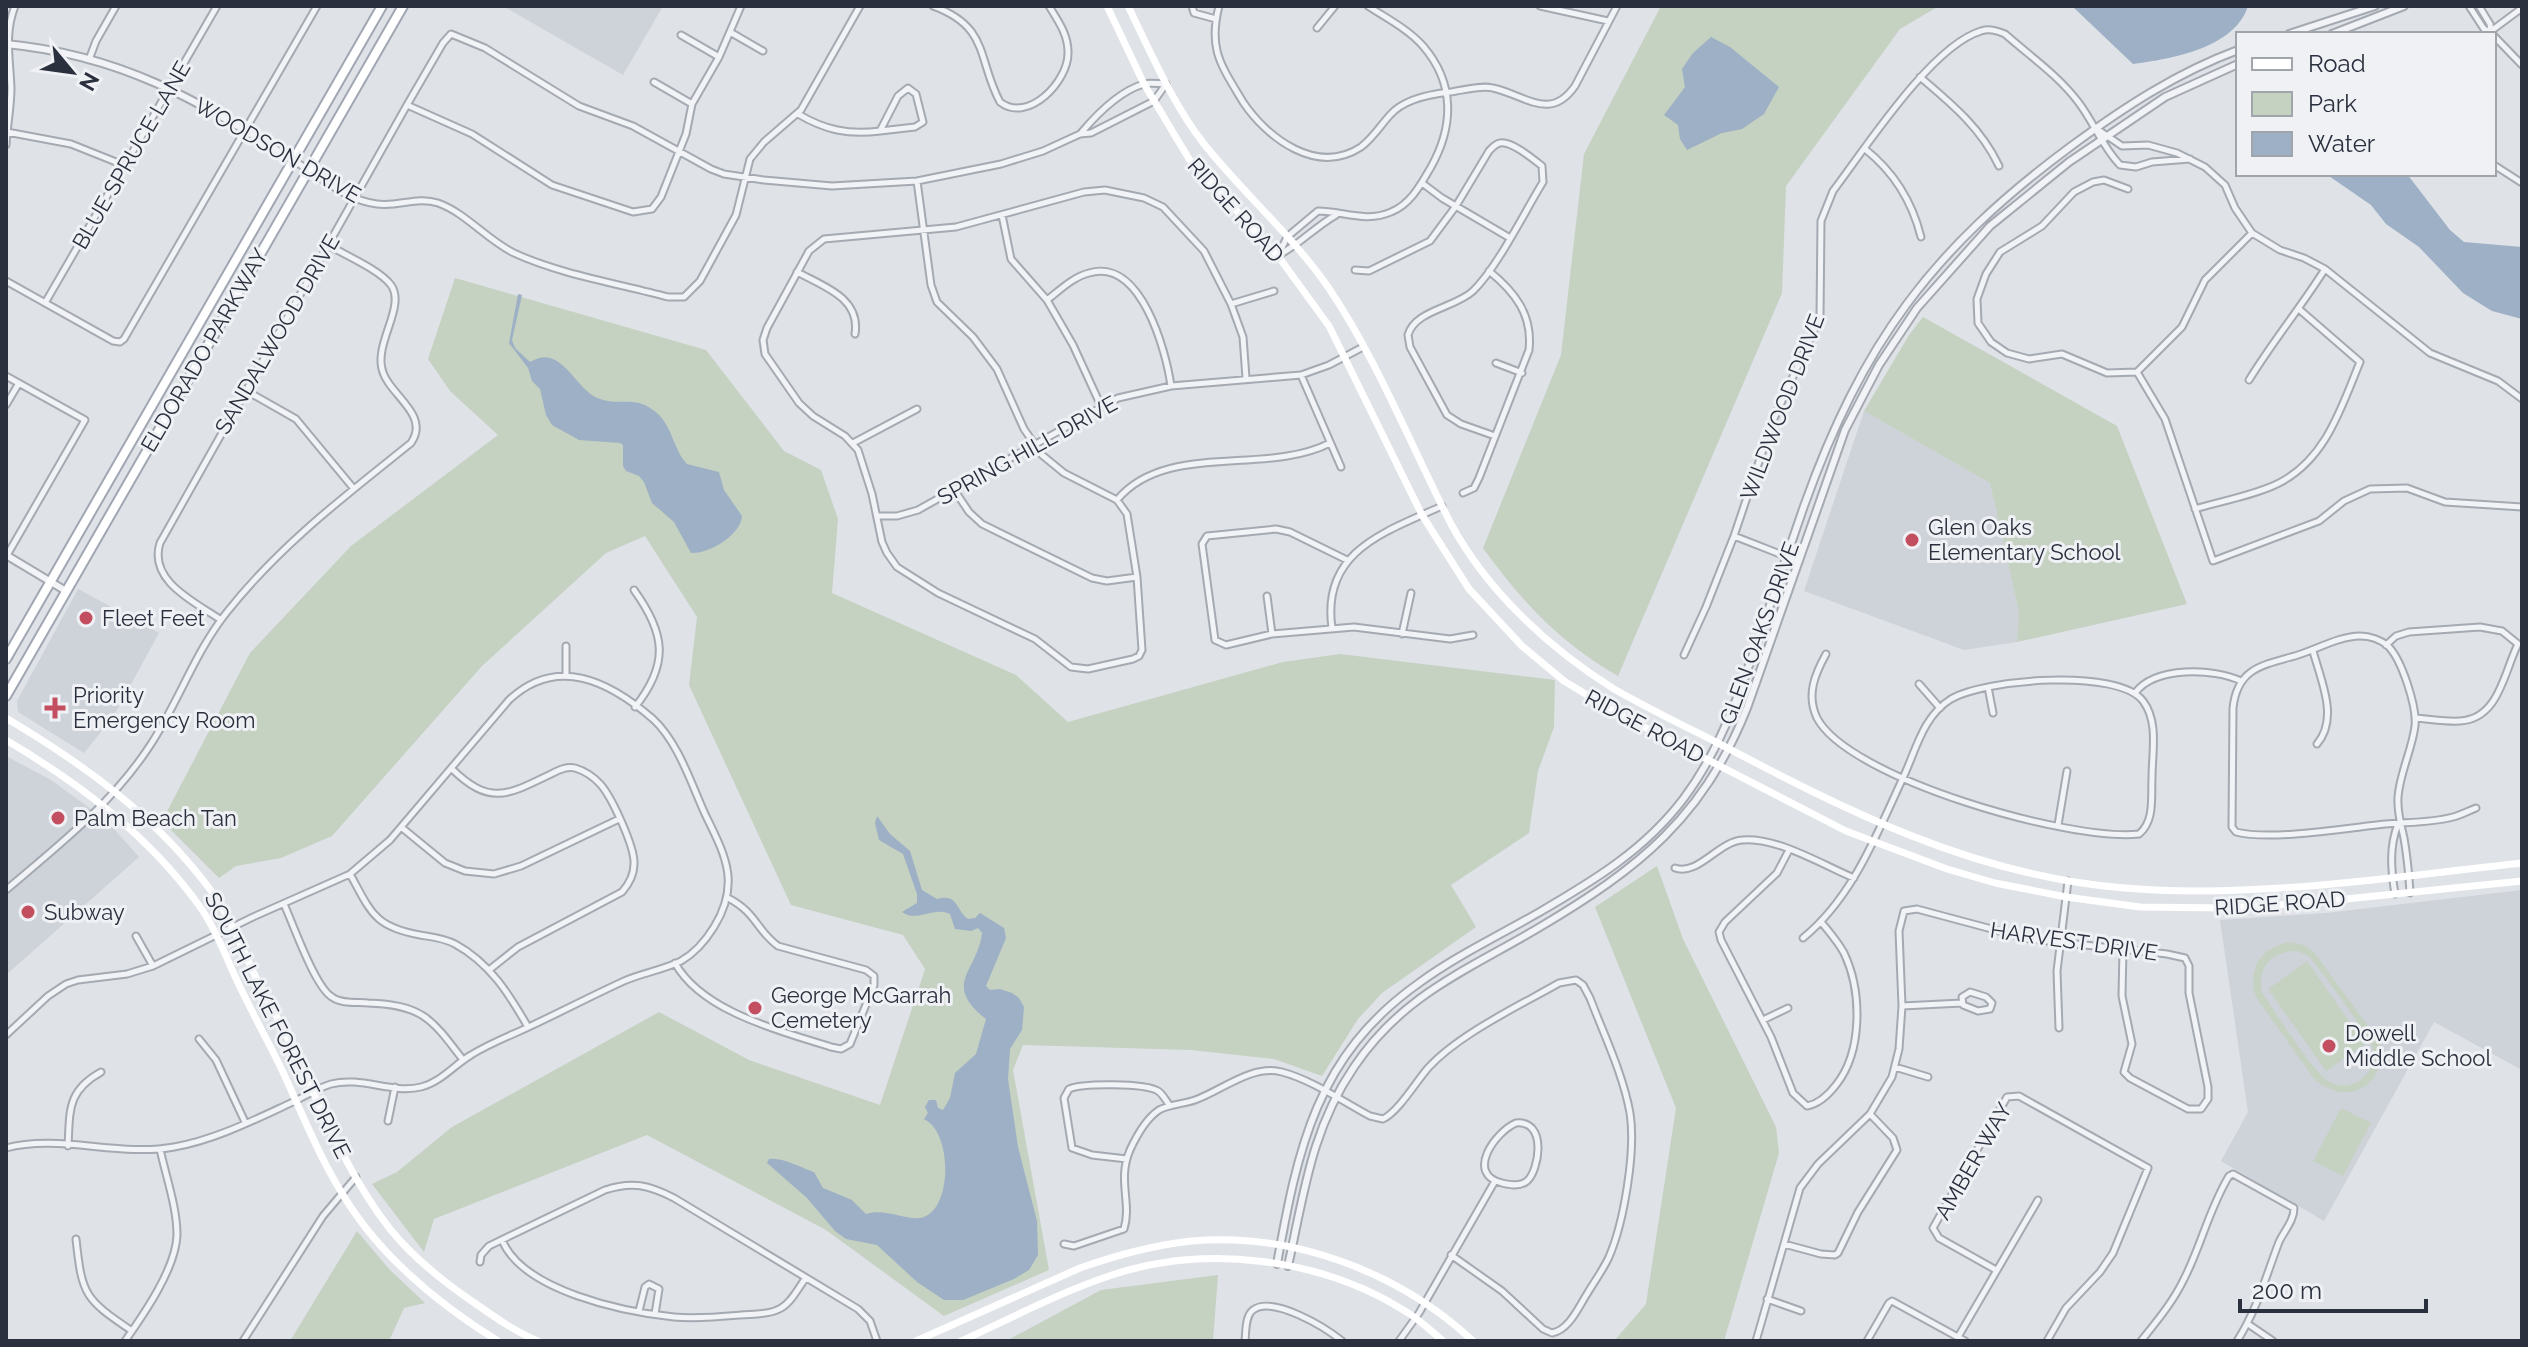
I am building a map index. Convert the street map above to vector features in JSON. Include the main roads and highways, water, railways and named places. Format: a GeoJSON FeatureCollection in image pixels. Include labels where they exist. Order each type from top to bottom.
{"type":"FeatureCollection","features":[{"type":"Feature","properties":{"kind":"main road","name":"ELDORADO PARKWAY"},"geometry":{"type":"LineString","coordinates":[[6,659],[291,159],[382,6]]}},
{"type":"Feature","properties":{"kind":"main road","name":"ELDORADO PARKWAY"},"geometry":{"type":"LineString","coordinates":[[6,696],[403,6]]}},
{"type":"Feature","properties":{"kind":"main road","name":"RIDGE ROAD"},"geometry":{"type":"LineString","coordinates":[[1107,6],[1144,84],[1189,159],[1278,256],[1329,326],[1422,515],[1469,589],[1522,646],[1564,681],[1617,713],[1709,761],[1873,842],[1995,883],[2066,897],[2154,907],[2226,908],[2522,881]]}},
{"type":"Feature","properties":{"kind":"main road","name":"RIDGE ROAD"},"geometry":{"type":"LineString","coordinates":[[1128,6],[1166,84],[1202,141],[1326,285],[1363,347],[1442,506],[1475,562],[1530,624],[1589,674],[1729,750],[1880,825],[1973,858],[2068,880],[2122,888],[2192,891],[2284,887],[2522,863]]}},
{"type":"Feature","properties":{"kind":"main road"},"geometry":{"type":"LineString","coordinates":[[1617,713],[1627,696]]}},
{"type":"Feature","properties":{"kind":"main road","name":"SOUTH LAKE FOREST DRIVE"},"geometry":{"type":"LineString","coordinates":[[6,718],[58,749],[115,791],[147,818],[188,863],[214,894],[356,1177],[392,1231],[439,1278],[534,1340]]}},
{"type":"Feature","properties":{"kind":"main road","name":"SOUTH LAKE FOREST DRIVE"},"geometry":{"type":"LineString","coordinates":[[6,740],[104,805],[175,875],[199,906],[216,937],[295,1101],[342,1192],[362,1223],[406,1273],[443,1304],[498,1341]]}},
{"type":"Feature","properties":{"kind":"main road"},"geometry":{"type":"LineString","coordinates":[[2307,903],[2308,893],[2312,889],[2350,881]]}},
{"type":"Feature","properties":{"kind":"main road"},"geometry":{"type":"LineString","coordinates":[[916,1341],[1080,1268],[1133,1251],[1197,1241],[1263,1242],[1330,1258],[1373,1275],[1424,1304],[1473,1341]]}},
{"type":"Feature","properties":{"kind":"main road"},"geometry":{"type":"LineString","coordinates":[[961,1341],[1088,1284],[1129,1270],[1227,1258],[1288,1266],[1370,1293],[1416,1318],[1443,1341]]}},
{"type":"Feature","properties":{"kind":"water"},"geometry":{"type":"Polygon","coordinates":[[[2072,6],[2248,6],[2241,20],[2216,41],[2183,55],[2133,64],[2072,6]]]}},
{"type":"Feature","properties":{"kind":"water"},"geometry":{"type":"Polygon","coordinates":[[[1711,37],[1730,47],[1779,87],[1764,114],[1742,129],[1722,133],[1687,150],[1680,139],[1678,125],[1664,115],[1685,87],[1682,69],[1693,53],[1711,37]]]}},
{"type":"Feature","properties":{"kind":"water"},"geometry":{"type":"Polygon","coordinates":[[[2329,176],[2409,176],[2450,230],[2464,242],[2522,247],[2522,319],[2492,311],[2463,293],[2419,247],[2386,224],[2371,205],[2329,176]]]}},
{"type":"Feature","properties":{"kind":"water"},"geometry":{"type":"Polygon","coordinates":[[[518,294],[522,295],[512,340],[515,348],[530,362],[541,357],[551,358],[600,399],[636,402],[651,408],[667,426],[687,464],[719,472],[724,490],[742,516],[736,530],[723,542],[691,553],[674,522],[652,503],[644,482],[639,476],[626,471],[623,466],[623,445],[579,440],[552,425],[546,415],[540,389],[509,343],[518,294]]]}},
{"type":"Feature","properties":{"kind":"water"},"geometry":{"type":"Polygon","coordinates":[[[877,816],[890,834],[910,851],[922,890],[937,899],[953,900],[968,919],[980,913],[1004,928],[1006,938],[986,986],[990,990],[1012,993],[1024,1007],[1022,1030],[1010,1049],[1008,1079],[1018,1147],[1037,1221],[1038,1255],[1029,1270],[1014,1279],[963,1300],[944,1300],[917,1282],[877,1245],[846,1239],[835,1231],[807,1198],[767,1163],[769,1159],[780,1159],[814,1172],[823,1188],[852,1200],[866,1214],[882,1212],[920,1218],[935,1209],[941,1198],[944,1152],[933,1126],[924,1119],[928,1113],[925,1107],[929,1100],[936,1100],[938,1108],[943,1110],[950,1098],[955,1073],[976,1054],[986,1019],[973,1007],[964,986],[982,933],[978,928],[971,931],[955,929],[950,914],[944,912],[913,916],[902,912],[917,903],[917,894],[903,854],[879,840],[875,823],[877,816]]]}},
{"type":"Feature","properties":{"kind":"place","name":"Glen Oaks Elementary School"},"geometry":{"type":"Point","coordinates":[1912,540]}},
{"type":"Feature","properties":{"kind":"place","name":"Fleet Feet"},"geometry":{"type":"Point","coordinates":[86,618]}},
{"type":"Feature","properties":{"kind":"place","name":"Priority Emergency Room"},"geometry":{"type":"Point","coordinates":[55,708]}},
{"type":"Feature","properties":{"kind":"place","name":"Palm Beach Tan"},"geometry":{"type":"Point","coordinates":[58,818]}},
{"type":"Feature","properties":{"kind":"place","name":"Subway"},"geometry":{"type":"Point","coordinates":[28,912]}},
{"type":"Feature","properties":{"kind":"place","name":"George McGarrah Cemetery"},"geometry":{"type":"Point","coordinates":[755,1008]}},
{"type":"Feature","properties":{"kind":"place","name":"Dowell Middle School"},"geometry":{"type":"Point","coordinates":[2329,1046]}}]}
